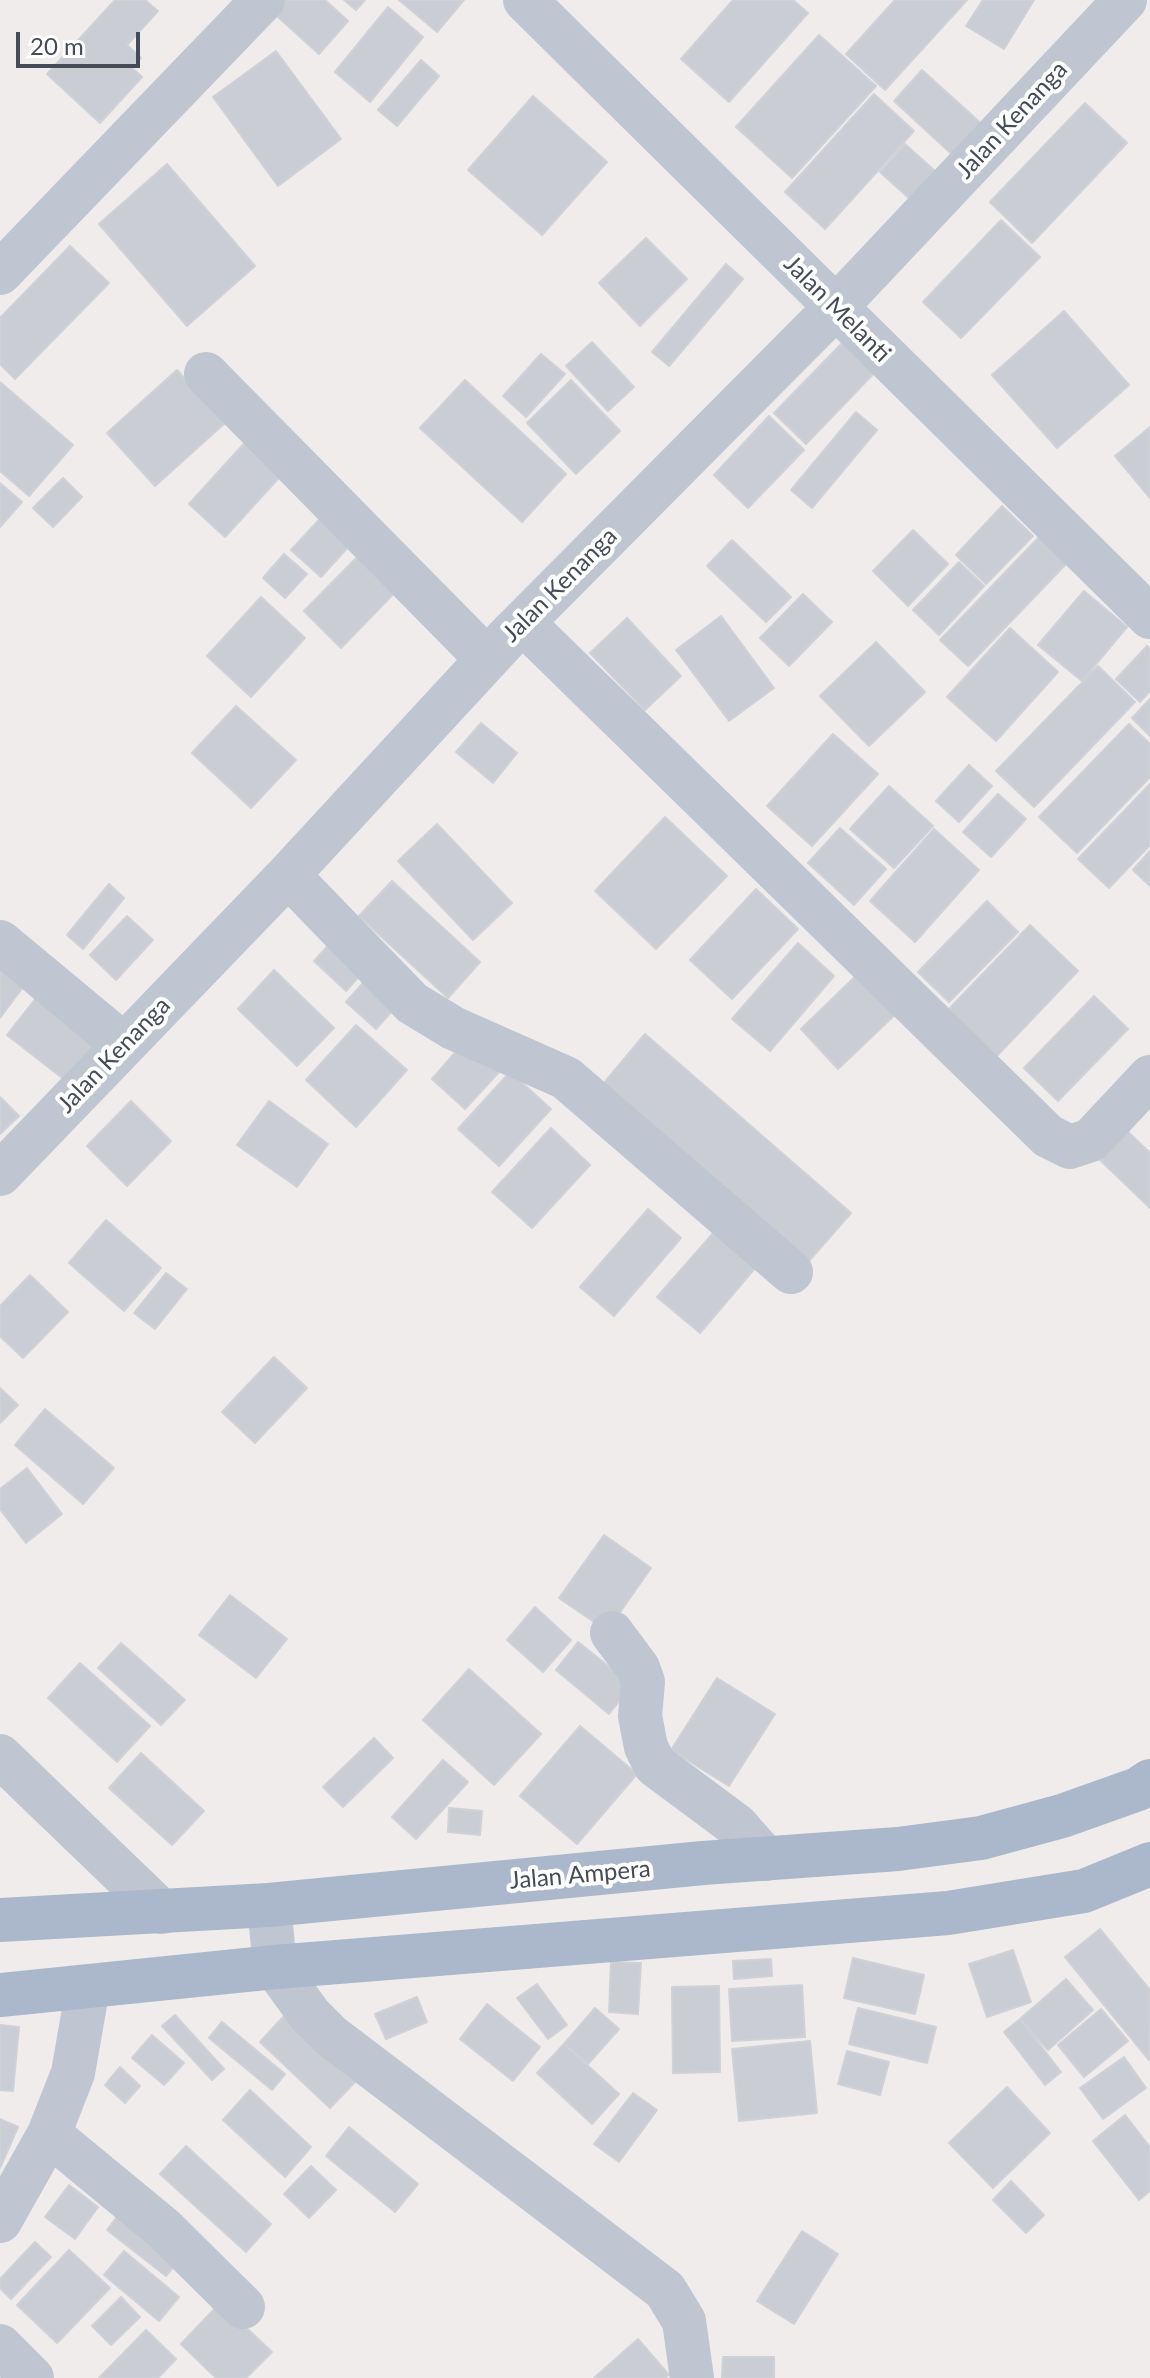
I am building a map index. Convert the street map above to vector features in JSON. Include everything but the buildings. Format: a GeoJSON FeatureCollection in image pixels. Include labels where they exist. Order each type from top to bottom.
{"type":"FeatureCollection","features":[{"type":"Feature","properties":{"kind":"main road","name":"Jalan Ampera"},"geometry":{"type":"LineString","coordinates":[[0,1920],[269,1905],[898,1849],[981,1838],[1062,1816],[1138,1789],[1150,1781]]}},
{"type":"Feature","properties":{"kind":"main road"},"geometry":{"type":"LineString","coordinates":[[0,1995],[275,1967],[948,1913],[1084,1891],[1150,1864]]}},
{"type":"Feature","properties":{"kind":"street"},"geometry":{"type":"LineString","coordinates":[[0,273],[263,0]]}},
{"type":"Feature","properties":{"kind":"street","name":"Jalan Melanti"},"geometry":{"type":"LineString","coordinates":[[525,0],[1150,617]]}},
{"type":"Feature","properties":{"kind":"street","name":"Jalan Kenanga"},"geometry":{"type":"LineString","coordinates":[[0,1174],[288,875],[487,659],[835,308],[1125,0]]}},
{"type":"Feature","properties":{"kind":"street"},"geometry":{"type":"LineString","coordinates":[[206,374],[487,659]]}},
{"type":"Feature","properties":{"kind":"street"},"geometry":{"type":"LineString","coordinates":[[523,623],[1048,1136],[1070,1147],[1091,1140],[1150,1077]]}},
{"type":"Feature","properties":{"kind":"street"},"geometry":{"type":"LineString","coordinates":[[288,875],[412,1003],[453,1028],[566,1078],[791,1272]]}},
{"type":"Feature","properties":{"kind":"street"},"geometry":{"type":"LineString","coordinates":[[0,942],[124,1045]]}},
{"type":"Feature","properties":{"kind":"street"},"geometry":{"type":"LineString","coordinates":[[612,1633],[638,1668],[643,1682],[640,1716],[646,1747],[655,1765],[737,1826],[766,1859]]}},
{"type":"Feature","properties":{"kind":"street"},"geometry":{"type":"LineString","coordinates":[[0,1756],[162,1912]]}},
{"type":"Feature","properties":{"kind":"street"},"geometry":{"type":"LineString","coordinates":[[269,1905],[275,1967],[297,1999],[331,2036],[665,2290],[684,2321],[692,2378]]}},
{"type":"Feature","properties":{"kind":"street"},"geometry":{"type":"LineString","coordinates":[[0,2221],[49,2134],[73,2073],[88,1987]]}},
{"type":"Feature","properties":{"kind":"street"},"geometry":{"type":"LineString","coordinates":[[49,2134],[163,2228],[243,2307]]}},
{"type":"Feature","properties":{"kind":"street"},"geometry":{"type":"LineString","coordinates":[[0,2346],[32,2378]]}}]}
